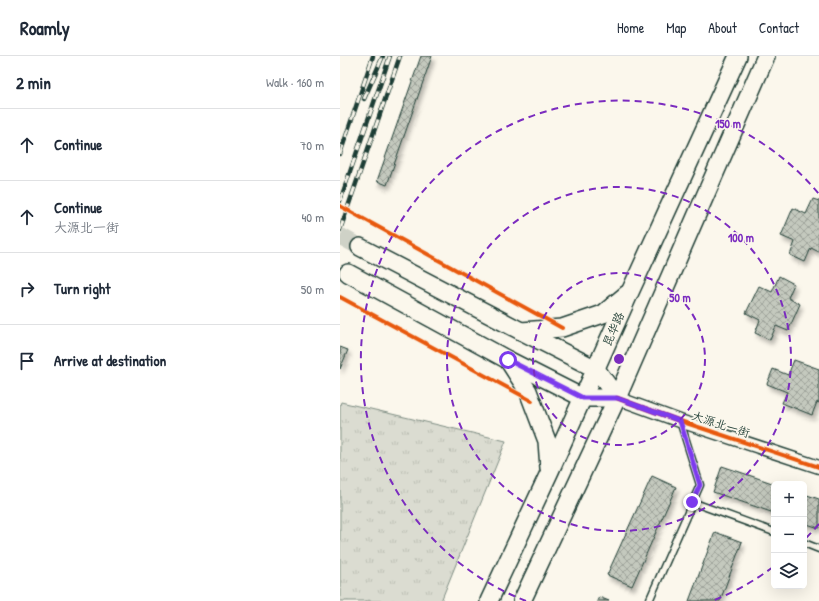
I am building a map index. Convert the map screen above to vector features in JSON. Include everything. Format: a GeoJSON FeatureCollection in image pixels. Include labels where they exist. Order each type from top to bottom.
{"type":"FeatureCollection","features":[{"type":"Feature","properties":{"kind":"main road","name":"昆华路"},"geometry":{"type":"LineString","coordinates":[[489,601],[550,471],[738,56]]}},
{"type":"Feature","properties":{"kind":"main road"},"geometry":{"type":"LineString","coordinates":[[522,601],[617,398],[766,56]]}},
{"type":"Feature","properties":{"kind":"main road"},"geometry":{"type":"LineString","coordinates":[[360,247],[596,369],[617,398]]}},
{"type":"Feature","properties":{"kind":"main road"},"geometry":{"type":"LineString","coordinates":[[348,273],[508,360],[583,398],[617,398]]}},
{"type":"Feature","properties":{"kind":"main road"},"geometry":{"type":"LineString","coordinates":[[521,331],[562,328],[602,314],[630,292]]}},
{"type":"Feature","properties":{"kind":"main road"},"geometry":{"type":"LineString","coordinates":[[508,360],[528,391],[547,441],[550,471]]}},
{"type":"Feature","properties":{"kind":"street","name":"大源北一街"},"geometry":{"type":"LineString","coordinates":[[617,398],[680,421],[819,467]]}},
{"type":"Feature","properties":{"kind":"lane"},"geometry":{"type":"LineString","coordinates":[[649,601],[700,485],[680,421]]}},
{"type":"Feature","properties":{"kind":"lane"},"geometry":{"type":"LineString","coordinates":[[692,502],[771,531]]}},
{"type":"Feature","properties":{"kind":"lane"},"geometry":{"type":"LineString","coordinates":[[807,544],[819,549]]}},
{"type":"Feature","properties":{"kind":"green space"},"geometry":{"type":"Polygon","coordinates":[[[341,402],[506,441],[441,601],[340,601],[341,402]]]}},
{"type":"Feature","properties":{"kind":"building"},"geometry":{"type":"Polygon","coordinates":[[[421,56],[432,56],[387,185],[377,181],[421,56]]]}},
{"type":"Feature","properties":{"kind":"building"},"geometry":{"type":"Polygon","coordinates":[[[813,199],[819,201],[819,252],[811,248],[805,262],[790,255],[795,242],[781,236],[793,208],[806,214],[813,199]]]}},
{"type":"Feature","properties":{"kind":"building"},"geometry":{"type":"Polygon","coordinates":[[[779,276],[794,284],[788,298],[800,304],[788,331],[776,326],[770,340],[755,333],[760,320],[746,313],[759,286],[772,292],[779,276]]]}},
{"type":"Feature","properties":{"kind":"building"},"geometry":{"type":"Polygon","coordinates":[[[340,347],[348,350],[340,369],[340,347]]]}},
{"type":"Feature","properties":{"kind":"building"},"geometry":{"type":"Polygon","coordinates":[[[794,360],[819,369],[819,403],[817,402],[812,415],[782,403],[787,392],[767,384],[773,369],[788,375],[794,360]]]}},
{"type":"Feature","properties":{"kind":"building"},"geometry":{"type":"Polygon","coordinates":[[[722,466],[771,483],[771,512],[713,492],[722,466]]]}},
{"type":"Feature","properties":{"kind":"building"},"geometry":{"type":"Polygon","coordinates":[[[652,476],[676,487],[632,586],[607,575],[652,476]]]}},
{"type":"Feature","properties":{"kind":"building"},"geometry":{"type":"Polygon","coordinates":[[[807,495],[819,499],[819,528],[807,524],[807,495]]]}},
{"type":"Feature","properties":{"kind":"building"},"geometry":{"type":"Polygon","coordinates":[[[715,532],[742,542],[720,601],[689,601],[715,532]]]}},
{"type":"Feature","properties":{"kind":"building"},"geometry":{"type":"Polygon","coordinates":[[[599,597],[609,601],[597,601],[599,597]]]}},
{"type":"Feature","properties":{"kind":"tunnel"},"geometry":{"type":"LineString","coordinates":[[340,236],[360,247]]}},
{"type":"Feature","properties":{"kind":"railway"},"geometry":{"type":"LineString","coordinates":[[340,154],[373,56]]}},
{"type":"Feature","properties":{"kind":"railway"},"geometry":{"type":"LineString","coordinates":[[364,99],[383,56]]}},
{"type":"Feature","properties":{"kind":"railway"},"geometry":{"type":"LineString","coordinates":[[340,201],[390,56]]}},
{"type":"Feature","properties":{"kind":"railway"},"geometry":{"type":"LineString","coordinates":[[340,230],[400,56]]}},
{"type":"Feature","properties":{"kind":"cycle path"},"geometry":{"type":"LineString","coordinates":[[340,206],[562,328]]}},
{"type":"Feature","properties":{"kind":"cycle path"},"geometry":{"type":"LineString","coordinates":[[340,297],[532,401]]}},
{"type":"Feature","properties":{"kind":"cycle path"},"geometry":{"type":"LineString","coordinates":[[617,398],[680,421],[819,467]]}},
{"type":"Feature","properties":{"kind":"route"},"geometry":{"type":"LineString","coordinates":[[508,360],[583,398],[617,398],[680,421],[700,485],[692,502]]}}]}
